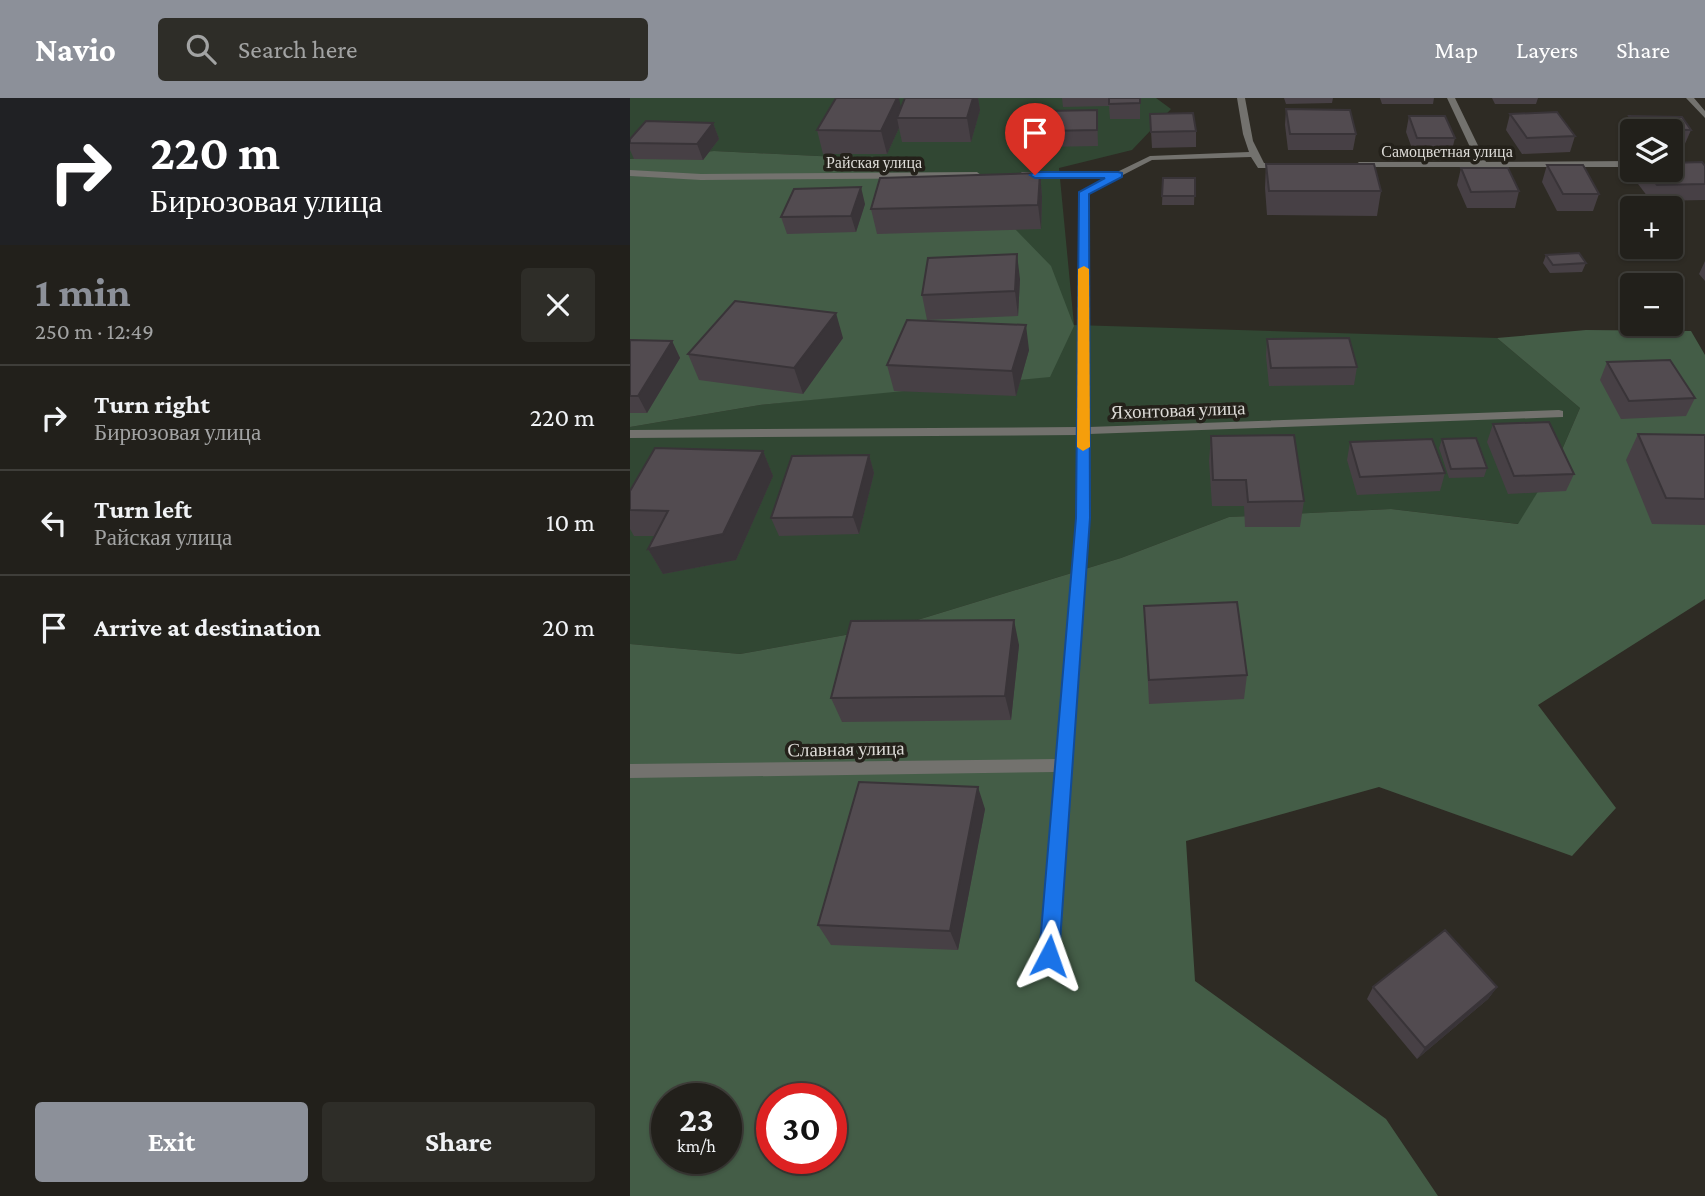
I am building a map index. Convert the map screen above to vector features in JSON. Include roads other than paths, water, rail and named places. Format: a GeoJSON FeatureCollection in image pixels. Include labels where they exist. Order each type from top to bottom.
{"type":"FeatureCollection","features":[{"type":"Feature","properties":{"kind":"street"},"geometry":{"type":"LineString","coordinates":[[1241,98],[1249,146],[1261,166],[1303,166]]}},
{"type":"Feature","properties":{"kind":"street"},"geometry":{"type":"LineString","coordinates":[[1451,98],[1483,165]]}},
{"type":"Feature","properties":{"kind":"street"},"geometry":{"type":"LineString","coordinates":[[1690,98],[1705,116]]}},
{"type":"Feature","properties":{"kind":"street"},"geometry":{"type":"LineString","coordinates":[[1049,956],[1083,518],[1084,192],[1150,158],[1253,154]]}},
{"type":"Feature","properties":{"kind":"street","name":"Самоцветная улица"},"geometry":{"type":"LineString","coordinates":[[1345,166],[1620,164]]}},
{"type":"Feature","properties":{"kind":"street","name":"Райская улица"},"geometry":{"type":"LineString","coordinates":[[630,173],[701,177],[993,175]]}},
{"type":"Feature","properties":{"kind":"street"},"geometry":{"type":"LineString","coordinates":[[1007,175],[1118,175]]}},
{"type":"Feature","properties":{"kind":"street","name":"Яхонтовая улица"},"geometry":{"type":"LineString","coordinates":[[630,435],[1083,431],[1559,414]]}},
{"type":"Feature","properties":{"kind":"street","name":"Славная улица"},"geometry":{"type":"LineString","coordinates":[[630,771],[1063,765]]}}]}
